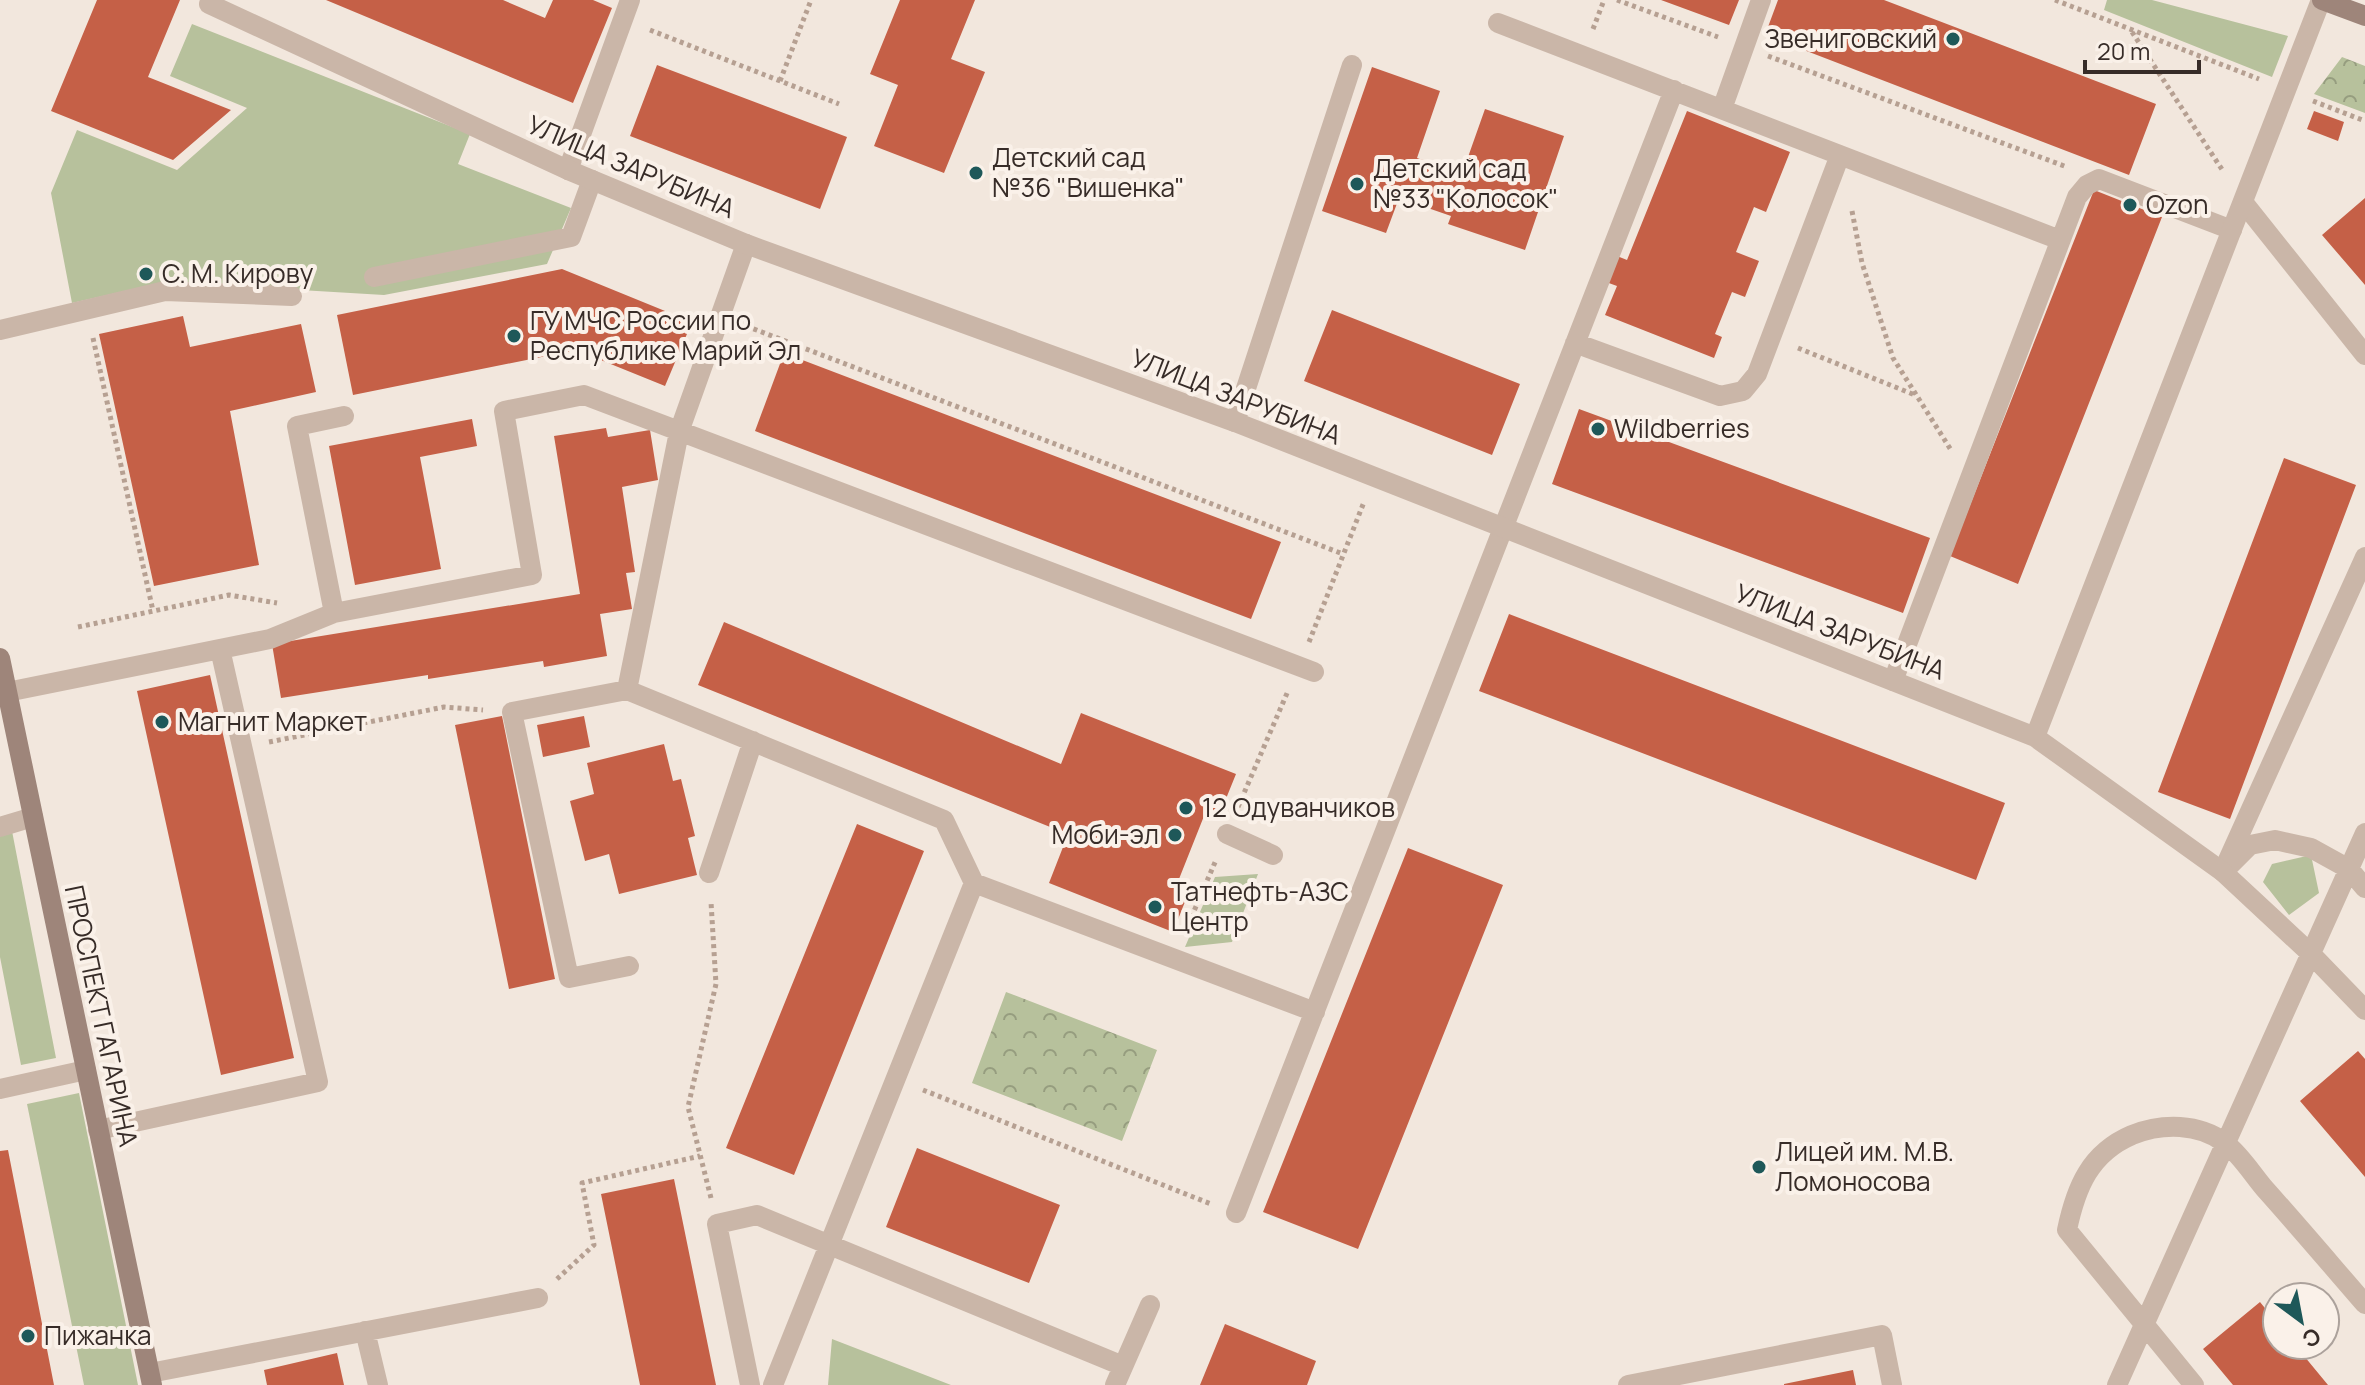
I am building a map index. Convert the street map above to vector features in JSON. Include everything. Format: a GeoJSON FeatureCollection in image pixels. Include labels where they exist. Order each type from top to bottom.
{"type":"FeatureCollection","features":[{"type":"Feature","properties":{"kind":"street"},"geometry":{"type":"LineString","coordinates":[[1722,109],[1761,0]]}},
{"type":"Feature","properties":{"kind":"street"},"geometry":{"type":"LineString","coordinates":[[2035,737],[2322,0],[2365,16]]}},
{"type":"Feature","properties":{"kind":"street","name":"УЛИЦА ЗАРУБИНА"},"geometry":{"type":"LineString","coordinates":[[210,2],[568,170],[746,244],[1235,422],[2035,737],[2223,872],[2310,953],[2365,1010]]}},
{"type":"Feature","properties":{"kind":"street"},"geometry":{"type":"LineString","coordinates":[[568,170],[626,10]]}},
{"type":"Feature","properties":{"kind":"street"},"geometry":{"type":"LineString","coordinates":[[1498,23],[2060,240]]}},
{"type":"Feature","properties":{"kind":"street"},"geometry":{"type":"LineString","coordinates":[[1235,422],[1352,65]]}},
{"type":"Feature","properties":{"kind":"street"},"geometry":{"type":"LineString","coordinates":[[1236,1213],[1674,90]]}},
{"type":"Feature","properties":{"kind":"street"},"geometry":{"type":"LineString","coordinates":[[1575,343],[1720,396],[1743,391],[1757,374],[1840,155]]}},
{"type":"Feature","properties":{"kind":"street"},"geometry":{"type":"LineString","coordinates":[[1893,681],[2077,197],[2087,185],[2099,179],[2232,230]]}},
{"type":"Feature","properties":{"kind":"street"},"geometry":{"type":"LineString","coordinates":[[374,277],[571,237],[592,180]]}},
{"type":"Feature","properties":{"kind":"street"},"geometry":{"type":"LineString","coordinates":[[2243,202],[2365,355]]}},
{"type":"Feature","properties":{"kind":"street"},"geometry":{"type":"LineString","coordinates":[[627,690],[679,432],[746,244]]}},
{"type":"Feature","properties":{"kind":"street"},"geometry":{"type":"LineString","coordinates":[[0,330],[165,291],[292,296]]}},
{"type":"Feature","properties":{"kind":"street"},"geometry":{"type":"LineString","coordinates":[[7,692],[270,639],[334,613],[532,575],[504,411],[584,395],[1309,663]]}},
{"type":"Feature","properties":{"kind":"street"},"geometry":{"type":"LineString","coordinates":[[334,613],[297,426],[344,416]]}},
{"type":"Feature","properties":{"kind":"street"},"geometry":{"type":"LineString","coordinates":[[2223,872],[2365,557]]}},
{"type":"Feature","properties":{"kind":"street"},"geometry":{"type":"LineString","coordinates":[[98,1130],[318,1082],[220,649]]}},
{"type":"Feature","properties":{"kind":"street","name":"ПРОСПЕКТ ГАГАРИНА"},"geometry":{"type":"LineString","coordinates":[[0,658],[151,1379]]}},
{"type":"Feature","properties":{"kind":"street"},"geometry":{"type":"LineString","coordinates":[[629,966],[569,978],[512,712],[627,690],[944,820],[974,883],[1315,1012]]}},
{"type":"Feature","properties":{"kind":"street"},"geometry":{"type":"LineString","coordinates":[[709,873],[753,741]]}},
{"type":"Feature","properties":{"kind":"street"},"geometry":{"type":"LineString","coordinates":[[0,827],[33,817]]}},
{"type":"Feature","properties":{"kind":"street"},"geometry":{"type":"LineString","coordinates":[[2117,1385],[2365,833]]}},
{"type":"Feature","properties":{"kind":"street"},"geometry":{"type":"LineString","coordinates":[[1227,834],[1273,855]]}},
{"type":"Feature","properties":{"kind":"street"},"geometry":{"type":"LineString","coordinates":[[2223,872],[2250,845],[2275,840],[2311,848],[2349,869],[2365,888]]}},
{"type":"Feature","properties":{"kind":"street"},"geometry":{"type":"LineString","coordinates":[[773,1385],[974,883]]}},
{"type":"Feature","properties":{"kind":"street"},"geometry":{"type":"LineString","coordinates":[[0,1089],[86,1070]]}},
{"type":"Feature","properties":{"kind":"street"},"geometry":{"type":"LineString","coordinates":[[2194,1385],[2067,1230],[2080,1183],[2090,1165],[2120,1141],[2141,1132],[2166,1127],[2192,1128],[2226,1143],[2365,1304]]}},
{"type":"Feature","properties":{"kind":"street"},"geometry":{"type":"LineString","coordinates":[[750,1385],[717,1224],[757,1215],[829,1244],[1119,1376],[1150,1305]]}},
{"type":"Feature","properties":{"kind":"street"},"geometry":{"type":"LineString","coordinates":[[151,1379],[365,1331],[538,1298]]}},
{"type":"Feature","properties":{"kind":"street"},"geometry":{"type":"LineString","coordinates":[[365,1331],[378,1385]]}},
{"type":"Feature","properties":{"kind":"street"},"geometry":{"type":"LineString","coordinates":[[1628,1385],[1882,1335],[1892,1385]]}},
{"type":"Feature","properties":{"kind":"path"},"geometry":{"type":"LineString","coordinates":[[780,81],[811,0]]}},
{"type":"Feature","properties":{"kind":"path"},"geometry":{"type":"LineString","coordinates":[[1617,0],[2099,179]]}},
{"type":"Feature","properties":{"kind":"path"},"geometry":{"type":"LineString","coordinates":[[2055,0],[2286,90]]}},
{"type":"Feature","properties":{"kind":"path"},"geometry":{"type":"LineString","coordinates":[[626,10],[780,81],[839,104]]}},
{"type":"Feature","properties":{"kind":"path"},"geometry":{"type":"LineString","coordinates":[[2131,30],[2243,202]]}},
{"type":"Feature","properties":{"kind":"path"},"geometry":{"type":"LineString","coordinates":[[2316,102],[2365,121]]}},
{"type":"Feature","properties":{"kind":"path"},"geometry":{"type":"LineString","coordinates":[[1840,155],[1867,277],[1893,358],[1969,478]]}},
{"type":"Feature","properties":{"kind":"path"},"geometry":{"type":"LineString","coordinates":[[87,310],[153,611]]}},
{"type":"Feature","properties":{"kind":"path"},"geometry":{"type":"LineString","coordinates":[[720,315],[1343,554]]}},
{"type":"Feature","properties":{"kind":"path"},"geometry":{"type":"LineString","coordinates":[[1772,337],[1915,395]]}},
{"type":"Feature","properties":{"kind":"path"},"geometry":{"type":"LineString","coordinates":[[1309,663],[1343,554],[1373,477]]}},
{"type":"Feature","properties":{"kind":"path"},"geometry":{"type":"LineString","coordinates":[[78,627],[229,595],[334,613]]}},
{"type":"Feature","properties":{"kind":"path"},"geometry":{"type":"LineString","coordinates":[[243,748],[444,707],[512,712]]}},
{"type":"Feature","properties":{"kind":"path"},"geometry":{"type":"LineString","coordinates":[[709,873],[716,984],[688,1107],[717,1224]]}},
{"type":"Feature","properties":{"kind":"path"},"geometry":{"type":"LineString","coordinates":[[896,1079],[1236,1213]]}},
{"type":"Feature","properties":{"kind":"path"},"geometry":{"type":"LineString","coordinates":[[538,1298],[594,1245],[582,1183],[700,1156]]}},
{"type":"Feature","properties":{"kind":"green space"},"geometry":{"type":"Polygon","coordinates":[[[2107,0],[2152,0],[2288,36],[2272,77],[2104,10],[2107,0]]]}},
{"type":"Feature","properties":{"kind":"green space"},"geometry":{"type":"Polygon","coordinates":[[[192,24],[470,134],[458,164],[571,208],[547,264],[384,295],[165,282],[72,303],[51,193],[77,130],[177,170],[247,108],[170,76],[192,24]]]}},
{"type":"Feature","properties":{"kind":"green space"},"geometry":{"type":"Polygon","coordinates":[[[2342,57],[2365,66],[2365,113],[2314,94],[2342,57]]]}},
{"type":"Feature","properties":{"kind":"green space"},"geometry":{"type":"Polygon","coordinates":[[[12,831],[56,1058],[21,1065],[0,957],[0,835],[12,831]]]}},
{"type":"Feature","properties":{"kind":"green space"},"geometry":{"type":"Polygon","coordinates":[[[2311,855],[2319,893],[2289,915],[2263,882],[2272,864],[2311,855]]]}},
{"type":"Feature","properties":{"kind":"green space"},"geometry":{"type":"Polygon","coordinates":[[[1258,874],[1232,942],[1185,947],[1215,877],[1258,874]]]}},
{"type":"Feature","properties":{"kind":"green space"},"geometry":{"type":"Polygon","coordinates":[[[1006,992],[1157,1050],[1122,1141],[972,1083],[1006,992]]]}},
{"type":"Feature","properties":{"kind":"green space"},"geometry":{"type":"Polygon","coordinates":[[[79,1093],[138,1385],[84,1385],[27,1104],[79,1093]]]}},
{"type":"Feature","properties":{"kind":"green space"},"geometry":{"type":"Polygon","coordinates":[[[832,1339],[951,1385],[828,1385],[832,1339]]]}},
{"type":"Feature","properties":{"kind":"building"},"geometry":{"type":"Polygon","coordinates":[[[97,0],[180,0],[148,77],[231,110],[173,160],[51,111],[97,0]]]}},
{"type":"Feature","properties":{"kind":"building"},"geometry":{"type":"Polygon","coordinates":[[[326,0],[503,0],[545,18],[553,0],[593,0],[612,8],[573,103],[326,0]]]}},
{"type":"Feature","properties":{"kind":"building"},"geometry":{"type":"Polygon","coordinates":[[[900,0],[975,0],[951,59],[985,72],[944,173],[874,146],[898,85],[870,74],[900,0]]]}},
{"type":"Feature","properties":{"kind":"building"},"geometry":{"type":"Polygon","coordinates":[[[1661,0],[1739,0],[1729,25],[1661,0]]]}},
{"type":"Feature","properties":{"kind":"building"},"geometry":{"type":"Polygon","coordinates":[[[1778,0],[1884,0],[2156,104],[2129,175],[1765,35],[1778,0]]]}},
{"type":"Feature","properties":{"kind":"building"},"geometry":{"type":"Polygon","coordinates":[[[657,65],[847,137],[820,209],[630,136],[657,65]]]}},
{"type":"Feature","properties":{"kind":"building"},"geometry":{"type":"Polygon","coordinates":[[[1372,67],[1440,91],[1417,158],[1462,174],[1485,109],[1564,136],[1525,250],[1448,224],[1451,216],[1399,198],[1386,233],[1322,211],[1372,67]]]}},
{"type":"Feature","properties":{"kind":"building"},"geometry":{"type":"Polygon","coordinates":[[[1687,111],[1790,152],[1766,212],[1754,207],[1736,252],[1759,261],[1745,297],[1732,292],[1715,334],[1722,337],[1714,358],[1605,315],[1617,286],[1606,282],[1617,256],[1627,260],[1687,111]]]}},
{"type":"Feature","properties":{"kind":"building"},"geometry":{"type":"Polygon","coordinates":[[[2314,111],[2344,122],[2338,141],[2307,129],[2314,111]]]}},
{"type":"Feature","properties":{"kind":"building"},"geometry":{"type":"Polygon","coordinates":[[[2094,190],[2162,217],[2018,584],[1950,556],[2094,190]]]}},
{"type":"Feature","properties":{"kind":"building"},"geometry":{"type":"Polygon","coordinates":[[[2365,198],[2365,285],[2322,235],[2365,198]]]}},
{"type":"Feature","properties":{"kind":"building","name":"ГУ МЧС России по Республике Марий Эл"},"geometry":{"type":"Polygon","coordinates":[[[562,269],[692,322],[665,386],[576,350],[353,395],[337,315],[562,269]]]}},
{"type":"Feature","properties":{"kind":"building"},"geometry":{"type":"Polygon","coordinates":[[[1332,310],[1520,384],[1492,455],[1304,381],[1332,310]]]}},
{"type":"Feature","properties":{"kind":"building"},"geometry":{"type":"Polygon","coordinates":[[[183,316],[190,347],[301,324],[316,392],[230,411],[259,565],[154,586],[99,334],[183,316]]]}},
{"type":"Feature","properties":{"kind":"building"},"geometry":{"type":"Polygon","coordinates":[[[784,353],[1281,542],[1251,619],[755,431],[784,353]]]}},
{"type":"Feature","properties":{"kind":"building"},"geometry":{"type":"Polygon","coordinates":[[[1579,409],[1930,538],[1903,613],[1552,484],[1579,409]]]}},
{"type":"Feature","properties":{"kind":"building"},"geometry":{"type":"Polygon","coordinates":[[[472,419],[477,446],[420,457],[441,569],[355,585],[329,446],[472,419]]]}},
{"type":"Feature","properties":{"kind":"building"},"geometry":{"type":"Polygon","coordinates":[[[606,428],[608,437],[650,430],[658,480],[622,487],[635,572],[626,573],[632,609],[600,614],[607,656],[544,667],[543,661],[428,679],[428,675],[281,698],[272,644],[580,594],[554,436],[606,428]]]}},
{"type":"Feature","properties":{"kind":"building"},"geometry":{"type":"Polygon","coordinates":[[[2284,458],[2356,485],[2230,819],[2158,792],[2284,458]]]}},
{"type":"Feature","properties":{"kind":"building"},"geometry":{"type":"Polygon","coordinates":[[[1509,614],[2005,803],[1976,880],[1479,691],[1509,614]]]}},
{"type":"Feature","properties":{"kind":"building"},"geometry":{"type":"Polygon","coordinates":[[[724,622],[1061,764],[1081,713],[1236,774],[1219,816],[1206,811],[1179,879],[1192,884],[1173,932],[1049,883],[1065,842],[1077,846],[1080,839],[698,685],[724,622]]]}},
{"type":"Feature","properties":{"kind":"building"},"geometry":{"type":"Polygon","coordinates":[[[210,675],[294,1058],[221,1075],[137,691],[210,675]]]}},
{"type":"Feature","properties":{"kind":"building"},"geometry":{"type":"Polygon","coordinates":[[[502,716],[555,979],[509,989],[455,725],[502,716]]]}},
{"type":"Feature","properties":{"kind":"building"},"geometry":{"type":"Polygon","coordinates":[[[584,716],[590,747],[543,757],[537,725],[584,716]]]}},
{"type":"Feature","properties":{"kind":"building"},"geometry":{"type":"Polygon","coordinates":[[[664,744],[673,781],[681,779],[695,836],[688,838],[697,875],[619,894],[609,854],[585,861],[570,801],[594,794],[587,763],[664,744]]]}},
{"type":"Feature","properties":{"kind":"building"},"geometry":{"type":"Polygon","coordinates":[[[857,824],[924,851],[794,1175],[726,1148],[857,824]]]}},
{"type":"Feature","properties":{"kind":"building"},"geometry":{"type":"Polygon","coordinates":[[[1408,848],[1503,885],[1358,1249],[1263,1212],[1408,848]]]}},
{"type":"Feature","properties":{"kind":"building"},"geometry":{"type":"Polygon","coordinates":[[[2358,1051],[2365,1059],[2365,1177],[2300,1101],[2358,1051]]]}},
{"type":"Feature","properties":{"kind":"building"},"geometry":{"type":"Polygon","coordinates":[[[917,1148],[1060,1205],[1029,1283],[886,1227],[917,1148]]]}},
{"type":"Feature","properties":{"kind":"building"},"geometry":{"type":"Polygon","coordinates":[[[8,1150],[54,1385],[0,1385],[0,1151],[8,1150]]]}},
{"type":"Feature","properties":{"kind":"building"},"geometry":{"type":"Polygon","coordinates":[[[674,1179],[716,1385],[640,1385],[601,1194],[674,1179]]]}},
{"type":"Feature","properties":{"kind":"building"},"geometry":{"type":"Polygon","coordinates":[[[2260,1302],[2261,1361],[2308,1361],[2328,1385],[2233,1385],[2203,1349],[2260,1302]]]}},
{"type":"Feature","properties":{"kind":"building"},"geometry":{"type":"Polygon","coordinates":[[[1225,1324],[1316,1361],[1307,1385],[1200,1385],[1225,1324]]]}},
{"type":"Feature","properties":{"kind":"building"},"geometry":{"type":"Polygon","coordinates":[[[337,1353],[344,1385],[267,1385],[264,1370],[337,1353]]]}},
{"type":"Feature","properties":{"kind":"building"},"geometry":{"type":"Polygon","coordinates":[[[1853,1370],[1856,1385],[1784,1385],[1784,1384],[1853,1370]]]}},
{"type":"Feature","properties":{"kind":"place","name":"Звениговский"},"geometry":{"type":"Point","coordinates":[1953,39]}},
{"type":"Feature","properties":{"kind":"place","name":"Детский сад №36 \"Вишенка\""},"geometry":{"type":"Point","coordinates":[976,173]}},
{"type":"Feature","properties":{"kind":"place","name":"Детский сад №33 \"Колосок\""},"geometry":{"type":"Point","coordinates":[1357,184]}},
{"type":"Feature","properties":{"kind":"place","name":"Ozon"},"geometry":{"type":"Point","coordinates":[2130,205]}},
{"type":"Feature","properties":{"kind":"place","name":"С. М. Кирову"},"geometry":{"type":"Point","coordinates":[146,274]}},
{"type":"Feature","properties":{"kind":"place","name":"ГУ МЧС России по Республике Марий Эл"},"geometry":{"type":"Point","coordinates":[514,336]}},
{"type":"Feature","properties":{"kind":"place","name":"Wildberries"},"geometry":{"type":"Point","coordinates":[1598,429]}},
{"type":"Feature","properties":{"kind":"place","name":"Магнит Маркет"},"geometry":{"type":"Point","coordinates":[162,722]}},
{"type":"Feature","properties":{"kind":"place","name":"12 Одуванчиков"},"geometry":{"type":"Point","coordinates":[1186,808]}},
{"type":"Feature","properties":{"kind":"place","name":"Моби-эл"},"geometry":{"type":"Point","coordinates":[1175,835]}},
{"type":"Feature","properties":{"kind":"place","name":"Татнефть-АЗС Центр"},"geometry":{"type":"Point","coordinates":[1155,907]}},
{"type":"Feature","properties":{"kind":"place","name":"Лицей им. М.В. Ломоносова"},"geometry":{"type":"Point","coordinates":[1759,1167]}},
{"type":"Feature","properties":{"kind":"place","name":"Пижанка"},"geometry":{"type":"Point","coordinates":[28,1336]}}]}
